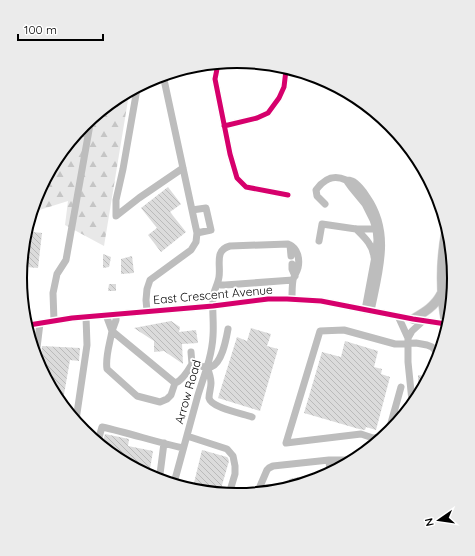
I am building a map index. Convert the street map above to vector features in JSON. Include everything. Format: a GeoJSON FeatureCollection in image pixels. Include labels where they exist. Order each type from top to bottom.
{"type":"FeatureCollection","features":[{"type":"Feature","properties":{"kind":"main road"},"geometry":{"type":"LineString","coordinates":[[445,242],[441,294],[445,315]]}},
{"type":"Feature","properties":{"kind":"main road"},"geometry":{"type":"LineString","coordinates":[[414,319],[431,308],[438,301],[441,294]]}},
{"type":"Feature","properties":{"kind":"street"},"geometry":{"type":"LineString","coordinates":[[217,68],[216,79],[224,126],[237,178],[246,187],[288,195]]}},
{"type":"Feature","properties":{"kind":"street"},"geometry":{"type":"LineString","coordinates":[[224,126],[257,118],[268,113],[279,98],[284,87],[286,74]]}},
{"type":"Feature","properties":{"kind":"street"},"geometry":{"type":"LineString","coordinates":[[147,311],[147,289],[150,280],[191,250],[196,242],[197,234],[164,81]]}},
{"type":"Feature","properties":{"kind":"street"},"geometry":{"type":"LineString","coordinates":[[136,94],[121,181],[116,200],[116,216],[139,198],[183,168]]}},
{"type":"Feature","properties":{"kind":"street"},"geometry":{"type":"LineString","coordinates":[[54,321],[54,286],[57,274],[66,260],[89,129]]}},
{"type":"Feature","properties":{"kind":"street"},"geometry":{"type":"LineString","coordinates":[[325,204],[317,196],[316,190],[321,182],[332,177],[340,177],[346,180],[352,180],[362,190],[376,212],[378,229],[377,245],[368,310]]}},
{"type":"Feature","properties":{"kind":"street"},"geometry":{"type":"LineString","coordinates":[[192,210],[206,208],[208,215],[211,230],[197,234]]}},
{"type":"Feature","properties":{"kind":"street"},"geometry":{"type":"LineString","coordinates":[[319,241],[322,224],[356,229],[378,229]]}},
{"type":"Feature","properties":{"kind":"street"},"geometry":{"type":"LineString","coordinates":[[356,229],[370,244],[374,253],[374,259]]}},
{"type":"Feature","properties":{"kind":"street"},"geometry":{"type":"LineString","coordinates":[[368,310],[381,257],[382,242],[378,229]]}},
{"type":"Feature","properties":{"kind":"street"},"geometry":{"type":"LineString","coordinates":[[290,245],[291,256]]}},
{"type":"Feature","properties":{"kind":"street"},"geometry":{"type":"LineString","coordinates":[[290,245],[297,251],[298,259],[298,269],[294,278]]}},
{"type":"Feature","properties":{"kind":"street","name":"Arrow Road"},"geometry":{"type":"LineString","coordinates":[[175,479],[210,354],[213,337],[214,296],[220,276],[219,258],[221,252],[225,247],[290,245]]}},
{"type":"Feature","properties":{"kind":"street"},"geometry":{"type":"LineString","coordinates":[[292,264],[294,278],[292,299]]}},
{"type":"Feature","properties":{"kind":"street"},"geometry":{"type":"LineString","coordinates":[[218,284],[225,285],[294,278]]}},
{"type":"Feature","properties":{"kind":"street","name":"East Crescent Avenue"},"geometry":{"type":"LineString","coordinates":[[32,324],[86,317],[213,306],[268,299],[321,301],[443,324]]}},
{"type":"Feature","properties":{"kind":"street"},"geometry":{"type":"LineString","coordinates":[[116,314],[106,364],[107,369],[137,396],[160,402],[171,395],[175,383],[178,382],[189,370],[192,364],[190,352]]}},
{"type":"Feature","properties":{"kind":"street"},"geometry":{"type":"LineString","coordinates":[[106,315],[112,331],[175,383]]}},
{"type":"Feature","properties":{"kind":"street"},"geometry":{"type":"LineString","coordinates":[[398,316],[408,340],[408,362],[412,397]]}},
{"type":"Feature","properties":{"kind":"street"},"geometry":{"type":"LineString","coordinates":[[77,414],[87,345],[86,317]]}},
{"type":"Feature","properties":{"kind":"street"},"geometry":{"type":"LineString","coordinates":[[408,340],[412,331],[424,321]]}},
{"type":"Feature","properties":{"kind":"street"},"geometry":{"type":"LineString","coordinates":[[37,344],[40,323]]}},
{"type":"Feature","properties":{"kind":"street"},"geometry":{"type":"LineString","coordinates":[[192,364],[211,367],[216,364],[220,359],[228,330]]}},
{"type":"Feature","properties":{"kind":"street"},"geometry":{"type":"LineString","coordinates":[[374,438],[361,434],[286,443],[320,331],[344,330],[395,344],[408,340],[432,347],[435,351]]}},
{"type":"Feature","properties":{"kind":"street"},"geometry":{"type":"LineString","coordinates":[[207,367],[211,383],[209,397],[210,401],[214,405],[252,417]]}},
{"type":"Feature","properties":{"kind":"street"},"geometry":{"type":"LineString","coordinates":[[391,422],[401,387]]}},
{"type":"Feature","properties":{"kind":"street"},"geometry":{"type":"LineString","coordinates":[[99,436],[102,427],[184,448]]}},
{"type":"Feature","properties":{"kind":"street"},"geometry":{"type":"LineString","coordinates":[[187,436],[227,449],[233,456],[235,474],[231,488]]}},
{"type":"Feature","properties":{"kind":"street"},"geometry":{"type":"LineString","coordinates":[[160,473],[164,444]]}},
{"type":"Feature","properties":{"kind":"street"},"geometry":{"type":"LineString","coordinates":[[329,460],[330,468]]}},
{"type":"Feature","properties":{"kind":"street"},"geometry":{"type":"LineString","coordinates":[[260,487],[269,468],[273,466],[343,460]]}},
{"type":"Feature","properties":{"kind":"street"},"geometry":{"type":"LineString","coordinates":[[265,475],[266,487]]}},
{"type":"Feature","properties":{"kind":"green space"},"geometry":{"type":"Polygon","coordinates":[[[128,98],[104,246],[65,225],[68,201],[38,210],[55,173],[70,150],[89,129],[109,111],[128,98]]]}},
{"type":"Feature","properties":{"kind":"building"},"geometry":{"type":"Polygon","coordinates":[[[168,187],[181,204],[170,212],[186,232],[161,252],[148,235],[157,228],[141,208],[168,187]]]}},
{"type":"Feature","properties":{"kind":"building"},"geometry":{"type":"Polygon","coordinates":[[[33,232],[42,233],[38,268],[27,267],[33,232]]]}},
{"type":"Feature","properties":{"kind":"building"},"geometry":{"type":"Polygon","coordinates":[[[103,254],[111,257],[109,267],[103,268],[103,254]]]}},
{"type":"Feature","properties":{"kind":"building"},"geometry":{"type":"Polygon","coordinates":[[[132,256],[134,273],[121,274],[121,259],[132,256]]]}},
{"type":"Feature","properties":{"kind":"building"},"geometry":{"type":"Polygon","coordinates":[[[109,284],[116,284],[116,291],[108,291],[109,284]]]}},
{"type":"Feature","properties":{"kind":"building"},"geometry":{"type":"Polygon","coordinates":[[[171,321],[180,327],[179,332],[196,330],[198,343],[182,344],[183,364],[164,351],[154,352],[154,341],[134,328],[171,321]]]}},
{"type":"Feature","properties":{"kind":"building"},"geometry":{"type":"Polygon","coordinates":[[[251,328],[271,334],[267,346],[278,349],[260,411],[218,398],[237,337],[247,341],[251,328]]]}},
{"type":"Feature","properties":{"kind":"building"},"geometry":{"type":"Polygon","coordinates":[[[345,341],[378,351],[374,367],[382,369],[381,374],[390,377],[376,430],[366,427],[365,430],[359,429],[304,413],[322,352],[341,357],[345,341]]]}},
{"type":"Feature","properties":{"kind":"building"},"geometry":{"type":"Polygon","coordinates":[[[42,346],[80,348],[79,361],[70,360],[64,397],[55,383],[41,354],[42,346]]]}},
{"type":"Feature","properties":{"kind":"building"},"geometry":{"type":"Polygon","coordinates":[[[418,375],[424,376],[417,388],[418,375]]]}},
{"type":"Feature","properties":{"kind":"building"},"geometry":{"type":"Polygon","coordinates":[[[105,434],[129,439],[128,446],[153,451],[150,469],[132,460],[103,440],[105,434]]]}},
{"type":"Feature","properties":{"kind":"building"},"geometry":{"type":"Polygon","coordinates":[[[202,450],[228,458],[229,461],[221,488],[194,484],[202,450]]]}},
{"type":"Feature","properties":{"kind":"building"},"geometry":{"type":"Polygon","coordinates":[[[312,474],[289,482],[289,479],[312,474]]]}},
{"type":"Feature","properties":{"kind":"cycle path"},"geometry":{"type":"LineString","coordinates":[[217,68],[215,79],[230,154],[237,178],[246,187],[288,195]]}},
{"type":"Feature","properties":{"kind":"cycle path"},"geometry":{"type":"LineString","coordinates":[[224,126],[257,118],[268,113],[279,98],[284,87],[286,74]]}},
{"type":"Feature","properties":{"kind":"cycle path"},"geometry":{"type":"LineString","coordinates":[[32,324],[72,318],[213,306],[268,299],[321,301],[443,324]]}}]}
